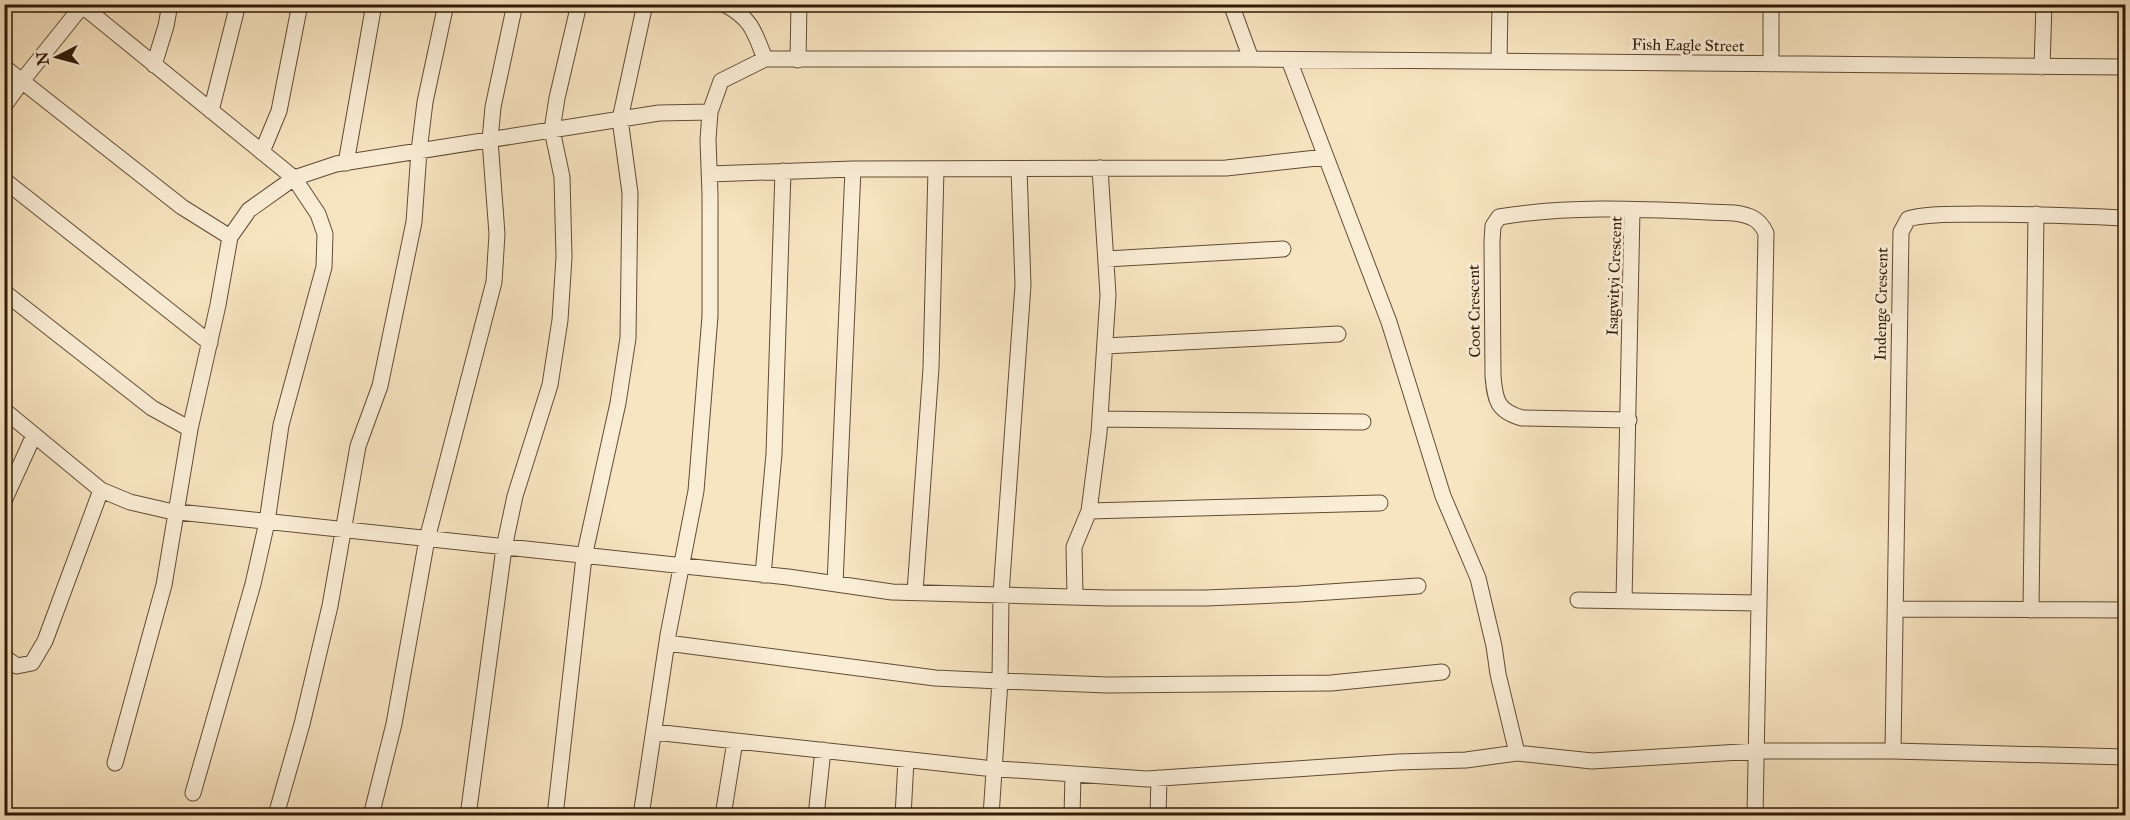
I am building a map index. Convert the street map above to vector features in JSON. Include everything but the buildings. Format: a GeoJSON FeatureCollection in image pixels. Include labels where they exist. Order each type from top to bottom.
{"type":"FeatureCollection","features":[{"type":"Feature","properties":{"kind":"street"},"geometry":{"type":"LineString","coordinates":[[154,65],[170,4]]}},
{"type":"Feature","properties":{"kind":"street"},"geometry":{"type":"LineString","coordinates":[[212,111],[238,4]]}},
{"type":"Feature","properties":{"kind":"street"},"geometry":{"type":"LineString","coordinates":[[262,152],[279,111],[300,4]]}},
{"type":"Feature","properties":{"kind":"street"},"geometry":{"type":"LineString","coordinates":[[346,163],[374,4]]}},
{"type":"Feature","properties":{"kind":"street"},"geometry":{"type":"LineString","coordinates":[[276,815],[302,724],[330,606],[358,446],[380,386],[414,222],[425,102],[446,4]]}},
{"type":"Feature","properties":{"kind":"street"},"geometry":{"type":"LineString","coordinates":[[371,816],[394,724],[427,539],[494,282],[496,234],[490,140],[493,107],[515,4]]}},
{"type":"Feature","properties":{"kind":"street"},"geometry":{"type":"LineString","coordinates":[[468,816],[504,548],[515,496],[550,385],[560,320],[564,257],[562,177],[552,130],[557,98],[579,4]]}},
{"type":"Feature","properties":{"kind":"street"},"geometry":{"type":"LineString","coordinates":[[555,816],[584,556],[618,403],[628,338],[630,193],[620,119],[645,4]]}},
{"type":"Feature","properties":{"kind":"street"},"geometry":{"type":"LineString","coordinates":[[641,816],[667,643],[696,491],[710,316],[710,112],[721,81],[765,59],[753,28],[743,15],[724,4]]}},
{"type":"Feature","properties":{"kind":"street"},"geometry":{"type":"LineString","coordinates":[[798,60],[799,4]]}},
{"type":"Feature","properties":{"kind":"street"},"geometry":{"type":"LineString","coordinates":[[1230,4],[1251,59]]}},
{"type":"Feature","properties":{"kind":"street"},"geometry":{"type":"LineString","coordinates":[[1499,61],[1500,4]]}},
{"type":"Feature","properties":{"kind":"street"},"geometry":{"type":"LineString","coordinates":[[1771,4],[1771,64]]}},
{"type":"Feature","properties":{"kind":"street"},"geometry":{"type":"LineString","coordinates":[[2042,67],[2044,4]]}},
{"type":"Feature","properties":{"kind":"street"},"geometry":{"type":"LineString","coordinates":[[4,106],[81,5],[294,178],[318,214],[325,234],[324,267],[282,425],[267,522],[243,624],[193,793]]}},
{"type":"Feature","properties":{"kind":"street","name":"Fish Eagle Street"},"geometry":{"type":"LineString","coordinates":[[765,59],[1251,59],[2126,67]]}},
{"type":"Feature","properties":{"kind":"street"},"geometry":{"type":"LineString","coordinates":[[1288,60],[1389,322],[1443,496],[1478,578],[1516,753]]}},
{"type":"Feature","properties":{"kind":"street"},"geometry":{"type":"LineString","coordinates":[[4,67],[182,207],[230,237]]}},
{"type":"Feature","properties":{"kind":"street"},"geometry":{"type":"LineString","coordinates":[[115,763],[164,585],[178,512],[190,429],[210,343],[230,237],[249,210],[294,178],[346,163],[659,113],[710,112]]}},
{"type":"Feature","properties":{"kind":"street"},"geometry":{"type":"LineString","coordinates":[[710,174],[853,169],[1226,168],[1326,157]]}},
{"type":"Feature","properties":{"kind":"street"},"geometry":{"type":"LineString","coordinates":[[1075,596],[1074,547],[1089,511],[1100,419],[1108,295],[1100,168]]}},
{"type":"Feature","properties":{"kind":"street"},"geometry":{"type":"LineString","coordinates":[[835,584],[853,169]]}},
{"type":"Feature","properties":{"kind":"street"},"geometry":{"type":"LineString","coordinates":[[915,592],[931,368],[936,169]]}},
{"type":"Feature","properties":{"kind":"street"},"geometry":{"type":"LineString","coordinates":[[991,816],[1000,681],[1001,594],[1023,285],[1019,169]]}},
{"type":"Feature","properties":{"kind":"street"},"geometry":{"type":"LineString","coordinates":[[763,575],[774,454],[783,171]]}},
{"type":"Feature","properties":{"kind":"street"},"geometry":{"type":"LineString","coordinates":[[4,180],[210,343]]}},
{"type":"Feature","properties":{"kind":"street","name":"Isagwityi Crescent"},"geometry":{"type":"LineString","coordinates":[[1624,601],[1632,210],[1750,215],[1762,224],[1766,233],[1755,816]]}},
{"type":"Feature","properties":{"kind":"street","name":"Coot Crescent"},"geometry":{"type":"LineString","coordinates":[[1629,420],[1522,418],[1509,415],[1501,408],[1494,395],[1492,241],[1493,226],[1499,217],[1540,212],[1632,210]]}},
{"type":"Feature","properties":{"kind":"street"},"geometry":{"type":"LineString","coordinates":[[2031,610],[2036,214]]}},
{"type":"Feature","properties":{"kind":"street","name":"Indenge Crescent"},"geometry":{"type":"LineString","coordinates":[[1893,751],[1902,232],[1908,219],[1918,216],[2036,214],[2126,218]]}},
{"type":"Feature","properties":{"kind":"street"},"geometry":{"type":"LineString","coordinates":[[1106,259],[1283,249]]}},
{"type":"Feature","properties":{"kind":"street"},"geometry":{"type":"LineString","coordinates":[[4,292],[152,408],[190,429]]}},
{"type":"Feature","properties":{"kind":"street"},"geometry":{"type":"LineString","coordinates":[[1105,346],[1338,334]]}},
{"type":"Feature","properties":{"kind":"street"},"geometry":{"type":"LineString","coordinates":[[4,410],[100,490],[130,502],[178,512],[763,575],[892,592],[1206,598],[1418,586]]}},
{"type":"Feature","properties":{"kind":"street"},"geometry":{"type":"LineString","coordinates":[[1100,419],[1363,422]]}},
{"type":"Feature","properties":{"kind":"street"},"geometry":{"type":"LineString","coordinates":[[4,501],[34,435]]}},
{"type":"Feature","properties":{"kind":"street"},"geometry":{"type":"LineString","coordinates":[[4,657],[17,666],[32,663],[45,641],[100,490]]}},
{"type":"Feature","properties":{"kind":"street"},"geometry":{"type":"LineString","coordinates":[[1089,511],[1380,503]]}},
{"type":"Feature","properties":{"kind":"street"},"geometry":{"type":"LineString","coordinates":[[1578,600],[1759,603]]}},
{"type":"Feature","properties":{"kind":"street"},"geometry":{"type":"LineString","coordinates":[[1896,609],[2126,610]]}},
{"type":"Feature","properties":{"kind":"street"},"geometry":{"type":"LineString","coordinates":[[667,643],[935,678],[1000,681],[1108,685],[1331,683],[1442,672]]}},
{"type":"Feature","properties":{"kind":"street"},"geometry":{"type":"LineString","coordinates":[[654,732],[994,769],[1159,778],[1398,762],[1466,760],[1516,753],[1592,761],[1757,751],[1893,751],[2126,757]]}},
{"type":"Feature","properties":{"kind":"street"},"geometry":{"type":"LineString","coordinates":[[723,816],[735,741]]}},
{"type":"Feature","properties":{"kind":"street"},"geometry":{"type":"LineString","coordinates":[[816,816],[823,750]]}},
{"type":"Feature","properties":{"kind":"street"},"geometry":{"type":"LineString","coordinates":[[903,816],[906,760]]}},
{"type":"Feature","properties":{"kind":"street"},"geometry":{"type":"LineString","coordinates":[[1072,774],[1072,816]]}},
{"type":"Feature","properties":{"kind":"street"},"geometry":{"type":"LineString","coordinates":[[1158,816],[1159,778]]}}]}
